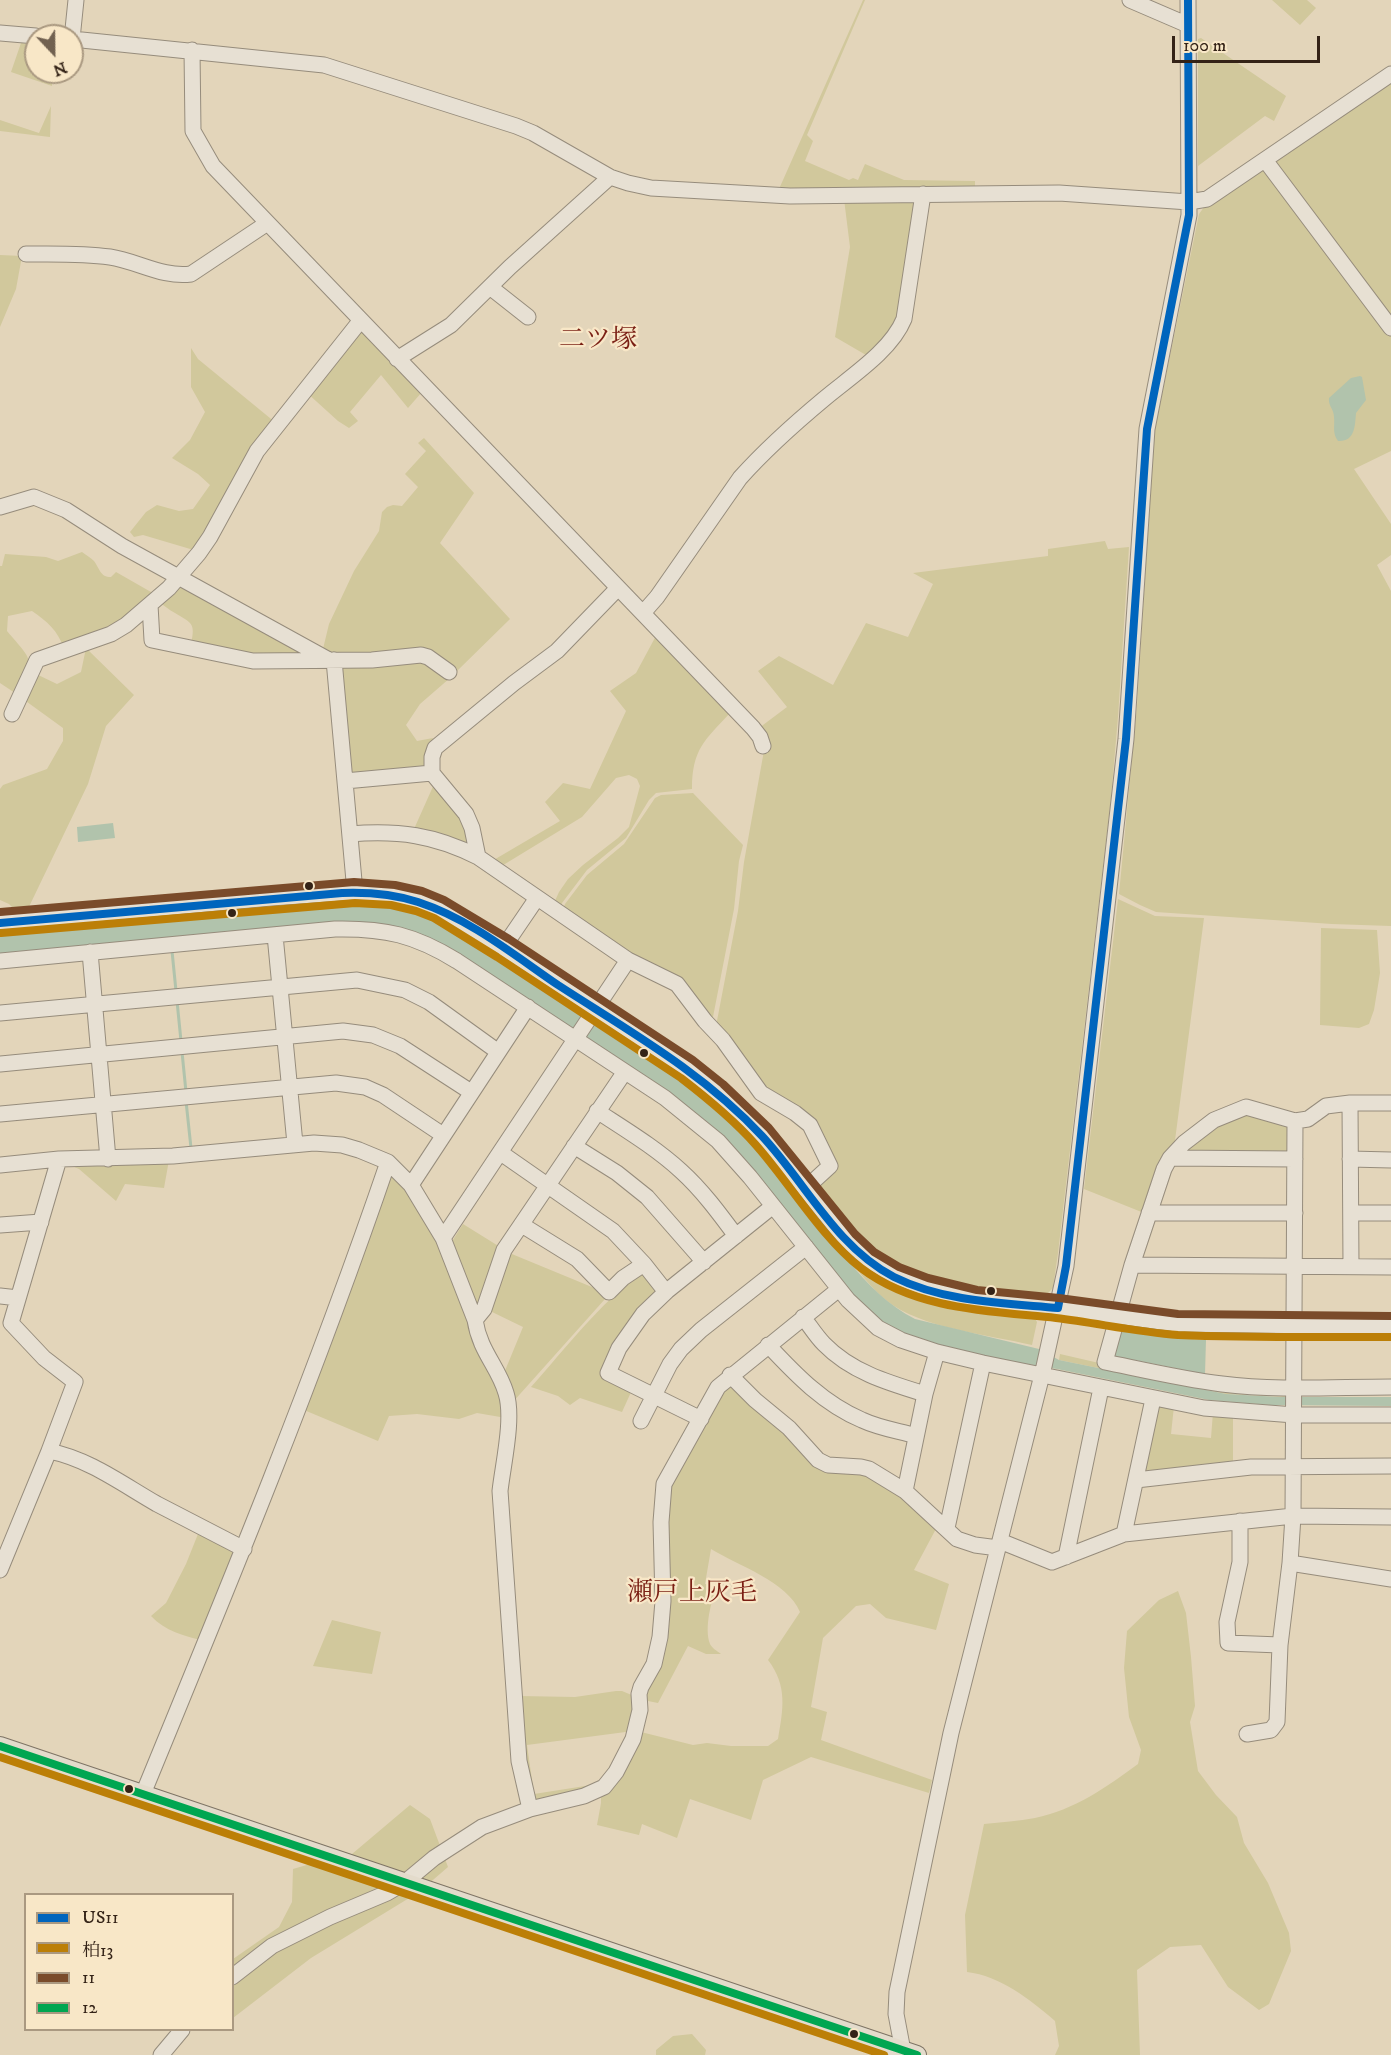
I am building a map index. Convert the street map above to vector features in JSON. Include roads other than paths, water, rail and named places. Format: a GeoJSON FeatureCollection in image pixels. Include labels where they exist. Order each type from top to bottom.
{"type":"FeatureCollection","features":[{"type":"Feature","properties":{"kind":"main road"},"geometry":{"type":"LineString","coordinates":[[0,1746],[909,2054]]}},
{"type":"Feature","properties":{"kind":"street"},"geometry":{"type":"LineString","coordinates":[[74,24],[76,0]]}},
{"type":"Feature","properties":{"kind":"street"},"geometry":{"type":"LineString","coordinates":[[1130,0],[1188,25]]}},
{"type":"Feature","properties":{"kind":"street"},"geometry":{"type":"LineString","coordinates":[[909,2054],[896,2014],[897,1992],[951,1733],[1043,1374],[1066,1266],[1126,738],[1147,429],[1181,260],[1189,202],[1188,0]]}},
{"type":"Feature","properties":{"kind":"street"},"geometry":{"type":"LineString","coordinates":[[0,33],[24,35]]}},
{"type":"Feature","properties":{"kind":"street"},"geometry":{"type":"LineString","coordinates":[[84,40],[324,65],[516,126],[533,133],[610,177],[628,183],[651,188],[779,195],[1059,193],[1189,202],[1208,199],[1391,74]]}},
{"type":"Feature","properties":{"kind":"street"},"geometry":{"type":"LineString","coordinates":[[192,50],[193,131],[213,166],[753,728],[760,737],[762,746]]}},
{"type":"Feature","properties":{"kind":"street"},"geometry":{"type":"LineString","coordinates":[[1265,160],[1391,328]]}},
{"type":"Feature","properties":{"kind":"street"},"geometry":{"type":"LineString","coordinates":[[397,359],[451,325],[510,267],[610,177]]}},
{"type":"Feature","properties":{"kind":"street"},"geometry":{"type":"LineString","coordinates":[[643,613],[657,597],[740,478],[772,444],[884,348],[899,332],[904,319],[923,194]]}},
{"type":"Feature","properties":{"kind":"street"},"geometry":{"type":"LineString","coordinates":[[26,254],[112,257],[178,276],[191,274],[267,224]]}},
{"type":"Feature","properties":{"kind":"street"},"geometry":{"type":"LineString","coordinates":[[490,287],[528,317]]}},
{"type":"Feature","properties":{"kind":"street"},"geometry":{"type":"LineString","coordinates":[[12,714],[37,660],[100,640],[126,625],[179,576],[210,537],[257,451],[361,320]]}},
{"type":"Feature","properties":{"kind":"street"},"geometry":{"type":"LineString","coordinates":[[0,507],[34,497],[66,510],[122,546],[332,660]]}},
{"type":"Feature","properties":{"kind":"street"},"geometry":{"type":"LineString","coordinates":[[478,857],[472,828],[466,814],[432,773],[432,757],[435,748],[557,651],[618,588]]}},
{"type":"Feature","properties":{"kind":"street"},"geometry":{"type":"LineString","coordinates":[[150,605],[152,640],[253,661],[372,660],[421,655],[428,657],[449,672]]}},
{"type":"Feature","properties":{"kind":"street"},"geometry":{"type":"LineString","coordinates":[[332,660],[355,892]]}},
{"type":"Feature","properties":{"kind":"street"},"geometry":{"type":"LineString","coordinates":[[345,781],[432,773]]}},
{"type":"Feature","properties":{"kind":"street"},"geometry":{"type":"LineString","coordinates":[[350,834],[381,831],[429,837],[459,847],[478,857],[628,960],[677,984],[705,1021],[723,1040],[762,1093],[810,1125],[830,1166],[806,1188]]}},
{"type":"Feature","properties":{"kind":"street"},"geometry":{"type":"LineString","coordinates":[[0,923],[355,892],[393,895],[419,902],[439,909],[503,948],[594,1013],[687,1070],[716,1092],[762,1136],[847,1241],[868,1260],[894,1276],[925,1288],[975,1300],[1058,1308],[1177,1324],[1391,1327]]}},
{"type":"Feature","properties":{"kind":"street"},"geometry":{"type":"LineString","coordinates":[[503,948],[537,898]]}},
{"type":"Feature","properties":{"kind":"street"},"geometry":{"type":"LineString","coordinates":[[0,961],[356,928],[401,934],[431,945],[578,1037],[624,1073],[665,1098],[718,1141],[848,1300],[878,1328],[901,1340],[937,1352],[983,1363],[1204,1408],[1294,1415],[1391,1415]]}},
{"type":"Feature","properties":{"kind":"street"},"geometry":{"type":"LineString","coordinates":[[275,935],[295,1144]]}},
{"type":"Feature","properties":{"kind":"street"},"geometry":{"type":"LineString","coordinates":[[90,952],[108,1159]]}},
{"type":"Feature","properties":{"kind":"street"},"geometry":{"type":"LineString","coordinates":[[443,1238],[628,960]]}},
{"type":"Feature","properties":{"kind":"street"},"geometry":{"type":"LineString","coordinates":[[0,1013],[357,980],[405,990],[429,1002],[497,1051]]}},
{"type":"Feature","properties":{"kind":"street"},"geometry":{"type":"LineString","coordinates":[[411,1185],[528,1007]]}},
{"type":"Feature","properties":{"kind":"street"},"geometry":{"type":"LineString","coordinates":[[0,1064],[343,1031],[373,1035],[400,1046],[471,1092]]}},
{"type":"Feature","properties":{"kind":"street"},"geometry":{"type":"LineString","coordinates":[[475,1320],[484,1309],[504,1250],[624,1073]]}},
{"type":"Feature","properties":{"kind":"street"},"geometry":{"type":"LineString","coordinates":[[0,1114],[336,1083],[365,1087],[383,1095],[443,1135]]}},
{"type":"Feature","properties":{"kind":"street"},"geometry":{"type":"LineString","coordinates":[[1391,1103],[1350,1103],[1326,1106],[1308,1119],[1295,1121],[1246,1107],[1214,1120],[1184,1143],[1170,1158],[1164,1169],[1132,1265],[1105,1362],[1224,1384],[1391,1387]]}},
{"type":"Feature","properties":{"kind":"street"},"geometry":{"type":"LineString","coordinates":[[1350,1103],[1351,1266]]}},
{"type":"Feature","properties":{"kind":"street"},"geometry":{"type":"LineString","coordinates":[[597,1111],[652,1147],[682,1172],[713,1205],[736,1236]]}},
{"type":"Feature","properties":{"kind":"street"},"geometry":{"type":"LineString","coordinates":[[1247,1734],[1271,1730],[1277,1722],[1280,1645],[1290,1563],[1294,1467],[1295,1121]]}},
{"type":"Feature","properties":{"kind":"street"},"geometry":{"type":"LineString","coordinates":[[0,1165],[222,1152],[328,1143],[342,1145],[388,1162],[411,1185],[443,1238],[475,1320],[477,1335],[501,1382],[508,1403],[500,1491],[519,1761],[530,1809]]}},
{"type":"Feature","properties":{"kind":"street"},"geometry":{"type":"LineString","coordinates":[[574,1146],[617,1173],[647,1197],[704,1262]]}},
{"type":"Feature","properties":{"kind":"street"},"geometry":{"type":"LineString","coordinates":[[501,1153],[613,1231],[666,1292]]}},
{"type":"Feature","properties":{"kind":"street"},"geometry":{"type":"LineString","coordinates":[[1170,1158],[1295,1159]]}},
{"type":"Feature","properties":{"kind":"street"},"geometry":{"type":"LineString","coordinates":[[0,1570],[75,1382],[44,1358],[11,1323],[59,1160]]}},
{"type":"Feature","properties":{"kind":"street"},"geometry":{"type":"LineString","coordinates":[[1350,1160],[1391,1160]]}},
{"type":"Feature","properties":{"kind":"street"},"geometry":{"type":"LineString","coordinates":[[143,1794],[244,1549],[352,1269],[388,1162]]}},
{"type":"Feature","properties":{"kind":"street"},"geometry":{"type":"LineString","coordinates":[[701,1419],[608,1373],[619,1348],[631,1329],[666,1292],[773,1206]]}},
{"type":"Feature","properties":{"kind":"street"},"geometry":{"type":"LineString","coordinates":[[1149,1213],[1295,1213]]}},
{"type":"Feature","properties":{"kind":"street"},"geometry":{"type":"LineString","coordinates":[[1351,1213],[1391,1213]]}},
{"type":"Feature","properties":{"kind":"street"},"geometry":{"type":"LineString","coordinates":[[0,1225],[41,1222]]}},
{"type":"Feature","properties":{"kind":"street"},"geometry":{"type":"LineString","coordinates":[[522,1225],[578,1259],[609,1292],[623,1278],[644,1264]]}},
{"type":"Feature","properties":{"kind":"street"},"geometry":{"type":"LineString","coordinates":[[641,1421],[670,1364],[681,1349],[701,1330],[806,1247]]}},
{"type":"Feature","properties":{"kind":"street"},"geometry":{"type":"LineString","coordinates":[[1132,1265],[1391,1267]]}},
{"type":"Feature","properties":{"kind":"street"},"geometry":{"type":"LineString","coordinates":[[234,1975],[272,1946],[330,1917],[387,1893],[434,1858],[482,1827],[530,1809],[584,1796],[604,1787],[616,1772],[633,1739],[640,1710],[639,1694],[654,1664],[660,1637],[663,1601],[661,1505],[664,1485],[718,1387],[839,1289]]}},
{"type":"Feature","properties":{"kind":"street"},"geometry":{"type":"LineString","coordinates":[[0,1296],[18,1298]]}},
{"type":"Feature","properties":{"kind":"street"},"geometry":{"type":"LineString","coordinates":[[803,1317],[824,1344],[847,1363],[883,1381],[926,1394]]}},
{"type":"Feature","properties":{"kind":"street"},"geometry":{"type":"LineString","coordinates":[[768,1345],[811,1389],[844,1412],[865,1422],[916,1436]]}},
{"type":"Feature","properties":{"kind":"street"},"geometry":{"type":"LineString","coordinates":[[905,1491],[937,1352]]}},
{"type":"Feature","properties":{"kind":"street"},"geometry":{"type":"LineString","coordinates":[[947,1528],[983,1363]]}},
{"type":"Feature","properties":{"kind":"street"},"geometry":{"type":"LineString","coordinates":[[730,1375],[755,1400],[789,1428],[818,1460],[828,1465],[869,1469],[905,1491],[957,1539],[975,1545],[999,1544],[1052,1562],[1124,1534],[1293,1516],[1391,1517]]}},
{"type":"Feature","properties":{"kind":"street"},"geometry":{"type":"LineString","coordinates":[[1066,1557],[1101,1388]]}},
{"type":"Feature","properties":{"kind":"street"},"geometry":{"type":"LineString","coordinates":[[1124,1534],[1153,1399]]}},
{"type":"Feature","properties":{"kind":"street"},"geometry":{"type":"LineString","coordinates":[[49,1451],[69,1455],[102,1471],[244,1549]]}},
{"type":"Feature","properties":{"kind":"street"},"geometry":{"type":"LineString","coordinates":[[1136,1480],[1251,1467],[1391,1466]]}},
{"type":"Feature","properties":{"kind":"street"},"geometry":{"type":"LineString","coordinates":[[1240,1521],[1240,1562],[1227,1622],[1228,1643],[1280,1645]]}},
{"type":"Feature","properties":{"kind":"street"},"geometry":{"type":"LineString","coordinates":[[1290,1563],[1391,1579]]}},
{"type":"Feature","properties":{"kind":"street"},"geometry":{"type":"LineString","coordinates":[[161,2055],[181,2031]]}},
{"type":"Feature","properties":{"kind":"waterway"},"geometry":{"type":"LineString","coordinates":[[172,951],[176,991]]}},
{"type":"Feature","properties":{"kind":"waterway"},"geometry":{"type":"LineString","coordinates":[[177,1001],[181,1041]]}},
{"type":"Feature","properties":{"kind":"waterway"},"geometry":{"type":"LineString","coordinates":[[182,1052],[186,1092]]}},
{"type":"Feature","properties":{"kind":"waterway"},"geometry":{"type":"LineString","coordinates":[[186,1101],[191,1148]]}},
{"type":"Feature","properties":{"kind":"district","name":"二ツ塚"},"geometry":{"type":"Point","coordinates":[598,342]}},
{"type":"Feature","properties":{"kind":"district","name":"瀬戸上灰毛"},"geometry":{"type":"Point","coordinates":[692,1595]}}]}
